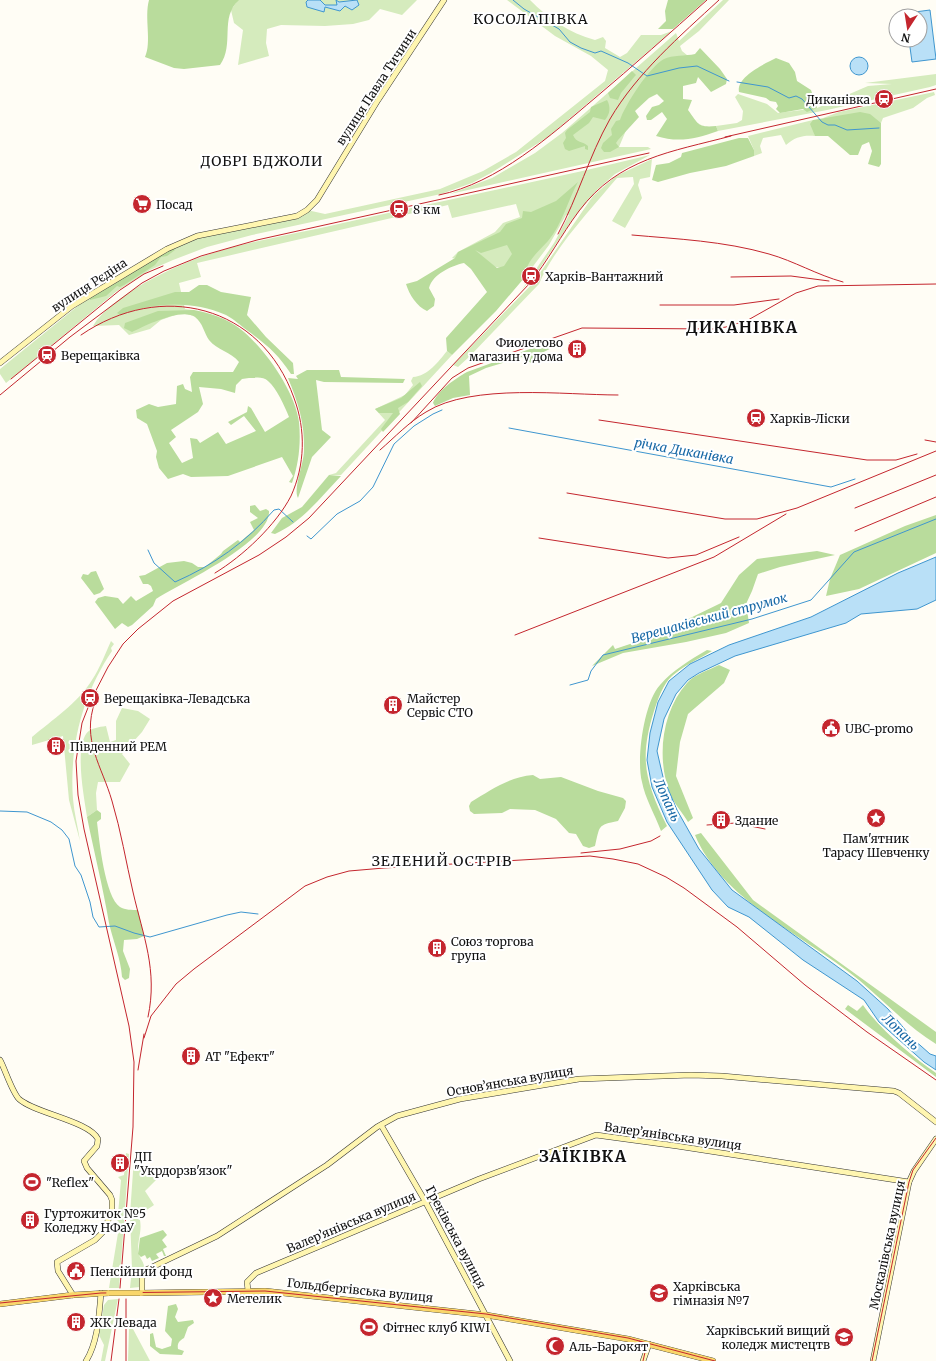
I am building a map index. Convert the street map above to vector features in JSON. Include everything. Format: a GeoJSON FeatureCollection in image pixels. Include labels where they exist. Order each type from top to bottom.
{"type":"FeatureCollection","features":[{"type":"Feature","properties":{"kind":"main road","name":"Гольдбергівська вулиця"},"geometry":{"type":"LineString","coordinates":[[0,1304],[101,1293],[248,1290],[486,1315],[628,1339],[712,1361]]}},
{"type":"Feature","properties":{"kind":"street","name":"вулиця Павла Тичини"},"geometry":{"type":"LineString","coordinates":[[197,236],[296,216],[307,210],[316,200],[378,100],[444,0]]}},
{"type":"Feature","properties":{"kind":"street","name":"вулиця Рєдіна"},"geometry":{"type":"LineString","coordinates":[[0,363],[72,306],[166,250],[197,236]]}},
{"type":"Feature","properties":{"kind":"street"},"geometry":{"type":"LineString","coordinates":[[0,1060],[17,1097],[25,1104],[68,1120],[93,1133],[98,1139],[97,1146],[84,1161],[87,1168],[110,1195],[112,1200],[112,1210],[108,1224],[100,1236],[57,1262],[58,1271],[73,1295]]}},
{"type":"Feature","properties":{"kind":"street","name":"Основ’янська вулиця"},"geometry":{"type":"LineString","coordinates":[[141,1293],[142,1278],[146,1270],[217,1236],[327,1165],[380,1125],[407,1112],[464,1098],[505,1090],[579,1079],[691,1075],[722,1076],[894,1091],[899,1093],[936,1122]]}},
{"type":"Feature","properties":{"kind":"street","name":"Греківська вулиця"},"geometry":{"type":"LineString","coordinates":[[380,1125],[426,1201],[510,1361]]}},
{"type":"Feature","properties":{"kind":"street","name":"Валер’янівська вулиця"},"geometry":{"type":"LineString","coordinates":[[248,1290],[247,1282],[256,1273],[426,1201],[596,1135],[909,1182]]}},
{"type":"Feature","properties":{"kind":"street","name":"Москалівська вулиця"},"geometry":{"type":"LineString","coordinates":[[873,1361],[909,1182],[914,1171],[936,1139]]}},
{"type":"Feature","properties":{"kind":"street"},"geometry":{"type":"LineString","coordinates":[[86,1361],[92,1350],[101,1293]]}},
{"type":"Feature","properties":{"kind":"street"},"geometry":{"type":"LineString","coordinates":[[643,1361],[648,1344]]}},
{"type":"Feature","properties":{"kind":"green space"},"geometry":{"type":"Polygon","coordinates":[[[149,0],[239,0],[233,7],[230,15],[226,49],[220,65],[184,69],[174,68],[145,57],[148,44],[147,14],[149,0]]]}},
{"type":"Feature","properties":{"kind":"green space"},"geometry":{"type":"Polygon","coordinates":[[[238,0],[417,0],[402,15],[380,9],[369,20],[353,24],[325,26],[281,25],[267,29],[266,43],[269,56],[238,65],[243,30],[234,23],[231,10],[238,0]]]}},
{"type":"Feature","properties":{"kind":"green space"},"geometry":{"type":"Polygon","coordinates":[[[507,0],[530,0],[552,19],[568,29],[595,40],[603,37],[606,41],[605,48],[620,57],[627,53],[641,35],[661,35],[672,31],[548,137],[491,173],[472,183],[441,194],[252,235],[207,247],[173,260],[150,270],[117,291],[6,383],[0,374],[0,369],[84,301],[172,249],[197,237],[296,216],[307,210],[325,214],[440,189],[483,171],[516,152],[605,81],[608,70],[591,56],[555,36],[507,0]]]}},
{"type":"Feature","properties":{"kind":"green space"},"geometry":{"type":"Polygon","coordinates":[[[668,0],[706,0],[673,29],[658,29],[666,21],[665,11],[668,0]]]}},
{"type":"Feature","properties":{"kind":"green space"},"geometry":{"type":"Polygon","coordinates":[[[723,0],[729,0],[699,31],[680,46],[682,51],[703,68],[649,76],[619,147],[648,147],[651,149],[450,194],[492,178],[535,153],[562,133],[676,33],[679,41],[723,0]]]}},
{"type":"Feature","properties":{"kind":"green space"},"geometry":{"type":"Polygon","coordinates":[[[700,48],[720,69],[727,79],[726,84],[711,92],[698,77],[696,83],[683,86],[683,99],[692,100],[688,110],[699,124],[705,126],[716,126],[718,131],[702,136],[679,140],[656,136],[667,119],[662,112],[651,120],[647,120],[646,116],[652,107],[659,105],[664,101],[657,94],[649,98],[635,111],[639,117],[616,143],[619,147],[610,152],[604,152],[601,148],[603,143],[612,135],[611,129],[616,121],[620,120],[632,96],[652,69],[664,59],[695,54],[700,48]]]}},
{"type":"Feature","properties":{"kind":"green space"},"geometry":{"type":"Polygon","coordinates":[[[776,58],[789,63],[795,72],[797,81],[811,90],[817,108],[807,112],[803,109],[780,113],[776,109],[778,106],[776,102],[770,101],[766,98],[739,92],[739,86],[746,76],[758,67],[776,58]]]}},
{"type":"Feature","properties":{"kind":"green space"},"geometry":{"type":"Polygon","coordinates":[[[632,71],[636,75],[621,93],[618,100],[610,98],[608,93],[632,71]]]}},
{"type":"Feature","properties":{"kind":"green space"},"geometry":{"type":"Polygon","coordinates":[[[936,74],[936,85],[930,87],[827,110],[718,131],[716,126],[737,123],[742,120],[743,111],[735,97],[738,94],[767,104],[778,113],[817,108],[868,86],[892,84],[865,83],[936,74]]]}},
{"type":"Feature","properties":{"kind":"green space"},"geometry":{"type":"Polygon","coordinates":[[[934,92],[935,95],[927,98],[913,108],[883,118],[881,123],[863,117],[823,118],[839,112],[934,92]]]}},
{"type":"Feature","properties":{"kind":"green space"},"geometry":{"type":"Polygon","coordinates":[[[607,100],[609,110],[605,120],[593,117],[589,123],[573,135],[578,141],[588,146],[588,150],[585,149],[585,146],[569,151],[565,149],[563,143],[566,138],[565,133],[567,130],[590,112],[591,107],[607,100]]]}},
{"type":"Feature","properties":{"kind":"green space"},"geometry":{"type":"Polygon","coordinates":[[[860,112],[870,114],[881,123],[881,164],[879,167],[868,164],[872,151],[869,142],[862,145],[858,155],[850,155],[828,136],[815,136],[810,124],[813,120],[860,112]]]}},
{"type":"Feature","properties":{"kind":"green space"},"geometry":{"type":"Polygon","coordinates":[[[813,120],[815,136],[799,137],[786,145],[781,135],[763,138],[760,146],[762,153],[754,156],[754,150],[748,136],[813,120]]]}},
{"type":"Feature","properties":{"kind":"green space"},"geometry":{"type":"Polygon","coordinates":[[[739,138],[748,138],[754,150],[754,156],[726,166],[690,173],[658,182],[652,180],[656,165],[669,163],[681,157],[682,153],[739,138]]]}},
{"type":"Feature","properties":{"kind":"green space"},"geometry":{"type":"Polygon","coordinates":[[[650,155],[615,174],[597,190],[574,217],[540,268],[521,291],[554,243],[569,215],[566,215],[549,245],[525,277],[506,269],[452,258],[458,252],[495,232],[503,223],[520,217],[516,204],[452,218],[448,205],[197,263],[201,277],[179,283],[185,309],[193,310],[195,316],[181,313],[161,320],[150,329],[129,335],[119,325],[93,326],[102,314],[115,303],[147,282],[182,264],[229,248],[650,155]]]}},
{"type":"Feature","properties":{"kind":"green space"},"geometry":{"type":"Polygon","coordinates":[[[652,159],[650,177],[640,179],[638,185],[642,198],[625,228],[612,221],[634,184],[633,177],[617,178],[563,243],[545,271],[539,284],[469,357],[458,367],[453,365],[533,283],[593,196],[616,176],[652,159]]]}},
{"type":"Feature","properties":{"kind":"green space"},"geometry":{"type":"Polygon","coordinates":[[[578,182],[557,228],[553,235],[530,261],[525,277],[496,311],[452,355],[447,351],[446,338],[487,292],[471,269],[464,263],[443,271],[434,279],[429,288],[435,299],[434,306],[427,311],[414,300],[406,284],[417,281],[455,258],[458,252],[500,232],[506,224],[522,218],[523,211],[531,212],[556,201],[578,182]],[[507,245],[481,253],[475,250],[497,268],[504,266],[512,254],[507,245]]]}},
{"type":"Feature","properties":{"kind":"green space"},"geometry":{"type":"Polygon","coordinates":[[[173,248],[175,250],[167,256],[161,257],[155,265],[124,285],[120,287],[117,286],[106,296],[90,300],[90,298],[173,248]]]}},
{"type":"Feature","properties":{"kind":"green space"},"geometry":{"type":"Polygon","coordinates":[[[199,285],[207,285],[221,292],[251,297],[247,315],[266,337],[293,363],[294,374],[291,374],[277,355],[261,341],[226,315],[213,310],[173,304],[146,307],[120,315],[117,313],[123,308],[175,292],[189,292],[199,285]]]}},
{"type":"Feature","properties":{"kind":"green space"},"geometry":{"type":"Polygon","coordinates":[[[194,310],[212,314],[234,324],[249,336],[268,358],[285,384],[296,410],[299,422],[299,453],[292,483],[289,482],[293,476],[282,457],[228,476],[191,477],[183,474],[168,479],[159,468],[156,457],[157,451],[147,424],[137,418],[136,410],[149,404],[158,407],[176,404],[177,386],[183,384],[185,389],[192,392],[190,377],[193,372],[233,372],[239,362],[212,343],[207,337],[198,319],[189,315],[181,314],[163,318],[132,332],[124,328],[125,323],[158,311],[194,310]],[[264,378],[242,379],[236,385],[235,393],[221,389],[199,387],[203,404],[198,412],[171,430],[176,437],[169,443],[182,463],[193,458],[190,438],[197,439],[200,443],[218,432],[226,444],[256,431],[244,416],[231,425],[228,422],[247,412],[248,406],[251,408],[265,432],[289,417],[271,384],[264,378]]]}},
{"type":"Feature","properties":{"kind":"green space"},"geometry":{"type":"Polygon","coordinates":[[[557,339],[554,346],[535,356],[534,365],[522,357],[486,368],[469,376],[470,395],[453,398],[435,406],[433,403],[435,398],[443,389],[452,381],[467,372],[557,339]]]}},
{"type":"Feature","properties":{"kind":"green space"},"geometry":{"type":"Polygon","coordinates":[[[447,351],[452,355],[341,475],[329,475],[336,473],[385,420],[375,409],[405,395],[413,385],[411,381],[413,377],[428,371],[447,351]]]}},
{"type":"Feature","properties":{"kind":"green space"},"geometry":{"type":"Polygon","coordinates":[[[307,370],[339,370],[341,377],[405,379],[403,383],[324,382],[316,380],[322,430],[331,437],[312,457],[298,498],[297,488],[304,456],[304,440],[298,404],[288,378],[298,379],[296,376],[307,370]]]}},
{"type":"Feature","properties":{"kind":"green space"},"geometry":{"type":"Polygon","coordinates":[[[420,382],[422,386],[408,402],[398,408],[400,414],[383,432],[381,429],[393,413],[379,413],[375,409],[401,398],[420,382]]]}},
{"type":"Feature","properties":{"kind":"green space"},"geometry":{"type":"Polygon","coordinates":[[[329,475],[341,476],[294,523],[275,534],[271,533],[282,518],[302,507],[329,475]]]}},
{"type":"Feature","properties":{"kind":"green space"},"geometry":{"type":"Polygon","coordinates":[[[255,505],[260,511],[266,509],[269,511],[266,523],[256,536],[223,561],[156,599],[153,606],[132,625],[128,627],[122,623],[115,629],[95,602],[98,598],[105,596],[118,598],[123,604],[131,596],[136,601],[153,591],[151,586],[148,584],[143,584],[139,576],[145,575],[167,563],[184,561],[192,563],[198,567],[205,567],[223,551],[238,540],[240,542],[254,530],[250,522],[258,518],[250,512],[250,506],[255,505]]]}},
{"type":"Feature","properties":{"kind":"green space"},"geometry":{"type":"Polygon","coordinates":[[[936,515],[936,553],[859,589],[826,596],[830,579],[840,555],[905,526],[936,515]]]}},
{"type":"Feature","properties":{"kind":"green space"},"geometry":{"type":"Polygon","coordinates":[[[817,551],[835,555],[780,567],[758,574],[746,604],[749,623],[726,633],[686,642],[623,653],[592,666],[613,645],[615,649],[636,642],[635,638],[684,621],[721,603],[739,575],[757,559],[817,551]]]}},
{"type":"Feature","properties":{"kind":"green space"},"geometry":{"type":"Polygon","coordinates":[[[96,571],[104,589],[100,593],[94,595],[81,578],[83,574],[88,575],[91,572],[96,571]]]}},
{"type":"Feature","properties":{"kind":"green space"},"geometry":{"type":"Polygon","coordinates":[[[111,641],[114,644],[111,648],[112,651],[93,685],[80,721],[76,740],[72,779],[74,810],[80,841],[69,800],[63,736],[32,745],[32,737],[80,696],[98,671],[111,641]]]}},
{"type":"Feature","properties":{"kind":"green space"},"geometry":{"type":"Polygon","coordinates":[[[707,650],[712,651],[681,669],[666,683],[657,702],[649,728],[646,757],[647,770],[654,796],[667,826],[661,831],[645,794],[640,772],[641,746],[646,717],[654,693],[660,685],[676,670],[707,650]]]}},
{"type":"Feature","properties":{"kind":"green space"},"geometry":{"type":"Polygon","coordinates":[[[719,665],[730,670],[724,683],[688,714],[680,742],[676,776],[693,818],[688,822],[671,796],[666,782],[663,753],[664,737],[671,708],[687,683],[698,675],[719,665]]]}},
{"type":"Feature","properties":{"kind":"green space"},"geometry":{"type":"Polygon","coordinates":[[[122,708],[138,711],[150,719],[142,732],[122,754],[130,764],[120,782],[98,782],[96,793],[97,810],[87,817],[81,774],[81,751],[83,742],[86,734],[90,730],[106,726],[110,742],[116,740],[116,721],[122,708]]]}},
{"type":"Feature","properties":{"kind":"green space"},"geometry":{"type":"Polygon","coordinates":[[[533,775],[540,779],[561,777],[598,791],[623,798],[626,801],[625,808],[618,821],[603,825],[600,828],[595,846],[589,848],[583,846],[576,834],[569,833],[556,819],[535,810],[510,809],[502,813],[474,814],[470,811],[469,806],[471,802],[493,789],[516,778],[533,775]]]}},
{"type":"Feature","properties":{"kind":"green space"},"geometry":{"type":"Polygon","coordinates":[[[97,810],[101,813],[101,819],[97,822],[101,854],[110,892],[120,907],[138,910],[144,936],[137,939],[124,940],[123,951],[130,969],[129,978],[125,980],[122,977],[119,957],[109,923],[87,817],[97,810]]]}},
{"type":"Feature","properties":{"kind":"green space"},"geometry":{"type":"Polygon","coordinates":[[[701,833],[753,900],[936,1032],[936,1044],[906,1022],[859,980],[767,916],[745,898],[725,879],[708,858],[695,835],[701,833]]]}},
{"type":"Feature","properties":{"kind":"green space"},"geometry":{"type":"Polygon","coordinates":[[[848,1005],[857,1011],[863,1005],[896,1041],[936,1073],[936,1077],[845,1009],[848,1005]]]}},
{"type":"Feature","properties":{"kind":"green space"},"geometry":{"type":"Polygon","coordinates":[[[126,1153],[129,1154],[119,1288],[109,1288],[119,1227],[117,1226],[121,1180],[118,1177],[124,1175],[126,1153]]]}},
{"type":"Feature","properties":{"kind":"green space"},"geometry":{"type":"Polygon","coordinates":[[[134,1157],[140,1158],[142,1167],[157,1174],[156,1180],[145,1191],[154,1205],[139,1215],[140,1229],[138,1251],[144,1266],[139,1275],[140,1287],[130,1288],[132,1269],[130,1215],[134,1157]]]}},
{"type":"Feature","properties":{"kind":"green space"},"geometry":{"type":"Polygon","coordinates":[[[163,1230],[167,1235],[162,1240],[167,1247],[163,1249],[166,1256],[164,1256],[162,1251],[156,1254],[159,1258],[152,1261],[150,1257],[147,1259],[145,1255],[141,1257],[138,1254],[140,1238],[163,1230]]]}},
{"type":"Feature","properties":{"kind":"green space"},"geometry":{"type":"Polygon","coordinates":[[[118,1299],[105,1361],[101,1361],[104,1345],[99,1335],[104,1305],[108,1300],[118,1299]]]}},
{"type":"Feature","properties":{"kind":"green space"},"geometry":{"type":"Polygon","coordinates":[[[176,1304],[178,1309],[175,1317],[178,1322],[193,1320],[194,1323],[188,1327],[184,1338],[178,1344],[178,1349],[184,1351],[182,1355],[160,1354],[150,1346],[150,1334],[153,1333],[156,1347],[162,1349],[171,1346],[172,1339],[165,1331],[168,1306],[176,1304]]]}},
{"type":"Feature","properties":{"kind":"green space"},"geometry":{"type":"Polygon","coordinates":[[[129,1328],[133,1329],[150,1361],[128,1361],[129,1328]]]}},
{"type":"Feature","properties":{"kind":"water"},"geometry":{"type":"Polygon","coordinates":[[[308,0],[320,0],[325,5],[337,5],[336,0],[339,2],[357,0],[359,5],[352,10],[345,6],[340,11],[325,7],[324,12],[307,7],[306,2],[308,0]]]}},
{"type":"Feature","properties":{"kind":"water"},"geometry":{"type":"Polygon","coordinates":[[[928,10],[930,10],[936,59],[912,62],[910,48],[928,48],[928,10]]]}},
{"type":"Feature","properties":{"kind":"water"},"geometry":{"type":"Polygon","coordinates":[[[859,57],[865,60],[868,66],[865,72],[859,75],[853,72],[850,66],[853,60],[859,57]]]}},
{"type":"Feature","properties":{"kind":"water","name":"Лопань"},"geometry":{"type":"Polygon","coordinates":[[[936,557],[936,600],[917,609],[861,614],[846,623],[735,656],[699,673],[688,680],[676,694],[664,719],[657,751],[663,777],[677,810],[699,849],[732,890],[857,981],[888,1009],[912,1038],[930,1054],[936,1056],[936,1070],[924,1062],[879,1022],[864,1000],[803,960],[749,917],[728,907],[712,890],[667,822],[652,787],[647,760],[650,733],[658,702],[669,681],[690,664],[729,645],[811,617],[898,573],[936,557]]]}},
{"type":"Feature","properties":{"kind":"waterway"},"geometry":{"type":"LineString","coordinates":[[513,0],[524,9],[559,29],[570,42],[595,53],[601,51],[628,63],[647,76],[679,68],[697,66],[729,81]]}},
{"type":"Feature","properties":{"kind":"waterway"},"geometry":{"type":"LineString","coordinates":[[737,82],[768,87],[789,98],[796,96],[802,99],[822,122],[828,125],[835,125],[847,130],[879,128]]}},
{"type":"Feature","properties":{"kind":"waterway","name":"річка Диканівка"},"geometry":{"type":"LineString","coordinates":[[307,536],[311,539],[337,514],[360,501],[373,487],[394,444],[414,426],[442,410]]}},
{"type":"Feature","properties":{"kind":"waterway","name":"річка Диканівка"},"geometry":{"type":"LineString","coordinates":[[509,428],[831,487],[855,479]]}},
{"type":"Feature","properties":{"kind":"waterway","name":"річка Диканівка"},"geometry":{"type":"LineString","coordinates":[[148,550],[154,563],[175,582],[203,568],[229,552],[263,522],[274,510],[279,509],[293,522]]}},
{"type":"Feature","properties":{"kind":"waterway","name":"Верещаківський струмок"},"geometry":{"type":"LineString","coordinates":[[570,685],[588,680],[591,671],[603,655],[752,619],[811,600],[854,552],[936,519]]}},
{"type":"Feature","properties":{"kind":"waterway","name":"Верещаківський струмок"},"geometry":{"type":"LineString","coordinates":[[0,811],[27,812],[51,822],[62,830],[69,839],[75,866],[81,875],[90,902],[93,917],[99,927],[115,926],[150,937],[241,912],[258,914]]}},
{"type":"Feature","properties":{"kind":"tram line"},"geometry":{"type":"LineString","coordinates":[[872,1361],[909,1182],[913,1170],[936,1138]]}},
{"type":"Feature","properties":{"kind":"tram line"},"geometry":{"type":"LineString","coordinates":[[0,1303],[101,1293],[265,1291],[486,1314],[628,1338],[715,1361]]}},
{"type":"Feature","properties":{"kind":"tram line"},"geometry":{"type":"LineString","coordinates":[[639,1341],[644,1343],[646,1348],[643,1361]]}},
{"type":"Feature","properties":{"kind":"railway"},"geometry":{"type":"LineString","coordinates":[[439,195],[461,189],[482,180],[523,156],[595,98],[707,0]]}},
{"type":"Feature","properties":{"kind":"railway"},"geometry":{"type":"LineString","coordinates":[[558,234],[572,206],[603,133],[621,102],[660,56],[719,0]]}},
{"type":"Feature","properties":{"kind":"railway"},"geometry":{"type":"LineString","coordinates":[[725,137],[936,89]]}},
{"type":"Feature","properties":{"kind":"railway"},"geometry":{"type":"LineString","coordinates":[[120,1288],[133,1127],[134,1062],[129,1026],[84,829],[78,795],[76,761],[82,723],[91,700],[108,667],[123,644],[138,629],[173,601],[259,555],[286,537],[309,518],[529,284],[579,211],[595,193],[611,179],[629,168],[667,153],[731,136]]}},
{"type":"Feature","properties":{"kind":"railway"},"geometry":{"type":"LineString","coordinates":[[0,395],[70,337],[142,283],[164,271],[201,256],[257,240],[649,153]]}},
{"type":"Feature","properties":{"kind":"railway"},"geometry":{"type":"LineString","coordinates":[[632,235],[700,241],[735,246],[769,254],[843,282]]}},
{"type":"Feature","properties":{"kind":"railway"},"geometry":{"type":"LineString","coordinates":[[11,379],[120,290],[144,274],[163,266]]}},
{"type":"Feature","properties":{"kind":"railway"},"geometry":{"type":"LineString","coordinates":[[731,277],[791,276],[829,281]]}},
{"type":"Feature","properties":{"kind":"railway"},"geometry":{"type":"LineString","coordinates":[[411,423],[452,378],[468,368],[582,328],[713,329],[726,327],[748,320],[796,293],[818,286],[936,284]]}},
{"type":"Feature","properties":{"kind":"railway"},"geometry":{"type":"LineString","coordinates":[[660,305],[734,305],[779,299]]}},
{"type":"Feature","properties":{"kind":"railway"},"geometry":{"type":"LineString","coordinates":[[81,335],[112,318],[143,309],[175,306],[205,311],[233,323],[258,341],[279,366],[294,398],[301,422],[301,460],[296,484],[285,507],[268,529],[237,558],[215,573]]}},
{"type":"Feature","properties":{"kind":"railway"},"geometry":{"type":"LineString","coordinates":[[380,450],[408,425],[426,412],[445,403],[468,397],[519,393],[618,395]]}},
{"type":"Feature","properties":{"kind":"railway"},"geometry":{"type":"LineString","coordinates":[[599,420],[867,460],[896,460],[917,454]]}},
{"type":"Feature","properties":{"kind":"railway"},"geometry":{"type":"LineString","coordinates":[[925,440],[936,442]]}},
{"type":"Feature","properties":{"kind":"railway"},"geometry":{"type":"LineString","coordinates":[[567,493],[725,519],[757,519],[797,508],[936,451]]}},
{"type":"Feature","properties":{"kind":"railway"},"geometry":{"type":"LineString","coordinates":[[855,508],[936,475]]}},
{"type":"Feature","properties":{"kind":"railway"},"geometry":{"type":"LineString","coordinates":[[855,531],[936,497]]}},
{"type":"Feature","properties":{"kind":"railway"},"geometry":{"type":"LineString","coordinates":[[515,635],[714,557],[786,514]]}},
{"type":"Feature","properties":{"kind":"railway"},"geometry":{"type":"LineString","coordinates":[[539,538],[668,558],[696,555],[739,537]]}},
{"type":"Feature","properties":{"kind":"railway"},"geometry":{"type":"LineString","coordinates":[[95,702],[91,716],[90,729],[94,753],[108,788],[115,812],[148,953],[151,984],[151,1000],[148,1017]]}},
{"type":"Feature","properties":{"kind":"railway"},"geometry":{"type":"LineString","coordinates":[[707,825],[736,823],[765,829]]}},
{"type":"Feature","properties":{"kind":"railway"},"geometry":{"type":"LineString","coordinates":[[581,853],[620,849],[651,841],[660,836]]}},
{"type":"Feature","properties":{"kind":"railway"},"geometry":{"type":"LineString","coordinates":[[144,1038],[151,1016],[176,984],[305,886],[327,877],[349,871],[384,868],[590,856],[638,864],[666,877],[684,888],[737,927],[805,985],[867,1032],[936,1080]]}},
{"type":"Feature","properties":{"kind":"railway"},"geometry":{"type":"LineString","coordinates":[[138,1070],[144,1034]]}},
{"type":"Feature","properties":{"kind":"railway"},"geometry":{"type":"LineString","coordinates":[[111,1361],[119,1299]]}},
{"type":"Feature","properties":{"kind":"railway"},"geometry":{"type":"LineString","coordinates":[[126,1299],[126,1361]]}},
{"type":"Feature","properties":{"kind":"place","name":"Диканівка"},"geometry":{"type":"Point","coordinates":[884,99]}},
{"type":"Feature","properties":{"kind":"place","name":"Посад"},"geometry":{"type":"Point","coordinates":[142,204]}},
{"type":"Feature","properties":{"kind":"place","name":"8 км"},"geometry":{"type":"Point","coordinates":[399,209]}},
{"type":"Feature","properties":{"kind":"place","name":"Харків-Вантажний"},"geometry":{"type":"Point","coordinates":[531,276]}},
{"type":"Feature","properties":{"kind":"place","name":"Фиолетово магазин у дома"},"geometry":{"type":"Point","coordinates":[577,349]}},
{"type":"Feature","properties":{"kind":"place","name":"Верещаківка"},"geometry":{"type":"Point","coordinates":[47,355]}},
{"type":"Feature","properties":{"kind":"place","name":"Харків-Ліски"},"geometry":{"type":"Point","coordinates":[756,418]}},
{"type":"Feature","properties":{"kind":"place","name":"Верещаківка-Левадська"},"geometry":{"type":"Point","coordinates":[90,698]}},
{"type":"Feature","properties":{"kind":"place","name":"Майстер Сервіс СТО"},"geometry":{"type":"Point","coordinates":[393,705]}},
{"type":"Feature","properties":{"kind":"place","name":"UBC-promo"},"geometry":{"type":"Point","coordinates":[831,728]}},
{"type":"Feature","properties":{"kind":"place","name":"Південний РЕМ"},"geometry":{"type":"Point","coordinates":[56,746]}},
{"type":"Feature","properties":{"kind":"place","name":"Пам'ятник Тарасу Шевченку"},"geometry":{"type":"Point","coordinates":[876,818]}},
{"type":"Feature","properties":{"kind":"place","name":"Здание"},"geometry":{"type":"Point","coordinates":[721,820]}},
{"type":"Feature","properties":{"kind":"place","name":"Союз торгова група"},"geometry":{"type":"Point","coordinates":[437,948]}},
{"type":"Feature","properties":{"kind":"place","name":"АТ \"Ефект\""},"geometry":{"type":"Point","coordinates":[191,1056]}},
{"type":"Feature","properties":{"kind":"place","name":"ДП \"Укрдорзв'язок\""},"geometry":{"type":"Point","coordinates":[120,1163]}},
{"type":"Feature","properties":{"kind":"place","name":"\"Reflex\""},"geometry":{"type":"Point","coordinates":[32,1182]}},
{"type":"Feature","properties":{"kind":"place","name":"Гуртожиток №5 Коледжу НФаУ"},"geometry":{"type":"Point","coordinates":[30,1220]}},
{"type":"Feature","properties":{"kind":"place","name":"Пенсійний фонд"},"geometry":{"type":"Point","coordinates":[76,1271]}},
{"type":"Feature","properties":{"kind":"place","name":"Харківська гімназія №7"},"geometry":{"type":"Point","coordinates":[659,1293]}},
{"type":"Feature","properties":{"kind":"place","name":"Метелик"},"geometry":{"type":"Point","coordinates":[213,1298]}},
{"type":"Feature","properties":{"kind":"place","name":"ЖК Левада"},"geometry":{"type":"Point","coordinates":[76,1322]}},
{"type":"Feature","properties":{"kind":"place","name":"Фітнес клуб KIWI"},"geometry":{"type":"Point","coordinates":[369,1327]}},
{"type":"Feature","properties":{"kind":"place","name":"Харківський вищий коледж мистецтв"},"geometry":{"type":"Point","coordinates":[844,1337]}},
{"type":"Feature","properties":{"kind":"place","name":"Аль-Барокят"},"geometry":{"type":"Point","coordinates":[555,1346]}},
{"type":"Feature","properties":{"kind":"district","name":"КОСОЛАПІВКА"},"geometry":{"type":"Point","coordinates":[531,19]}},
{"type":"Feature","properties":{"kind":"district","name":"ДОБРІ БДЖОЛИ"},"geometry":{"type":"Point","coordinates":[262,161]}},
{"type":"Feature","properties":{"kind":"district","name":"ДИКАНІВКА"},"geometry":{"type":"Point","coordinates":[742,327]}},
{"type":"Feature","properties":{"kind":"district","name":"ЗЕЛЕНИЙ ОСТРІВ"},"geometry":{"type":"Point","coordinates":[442,861]}},
{"type":"Feature","properties":{"kind":"district","name":"ЗАЇКІВКА"},"geometry":{"type":"Point","coordinates":[583,1156]}}]}
